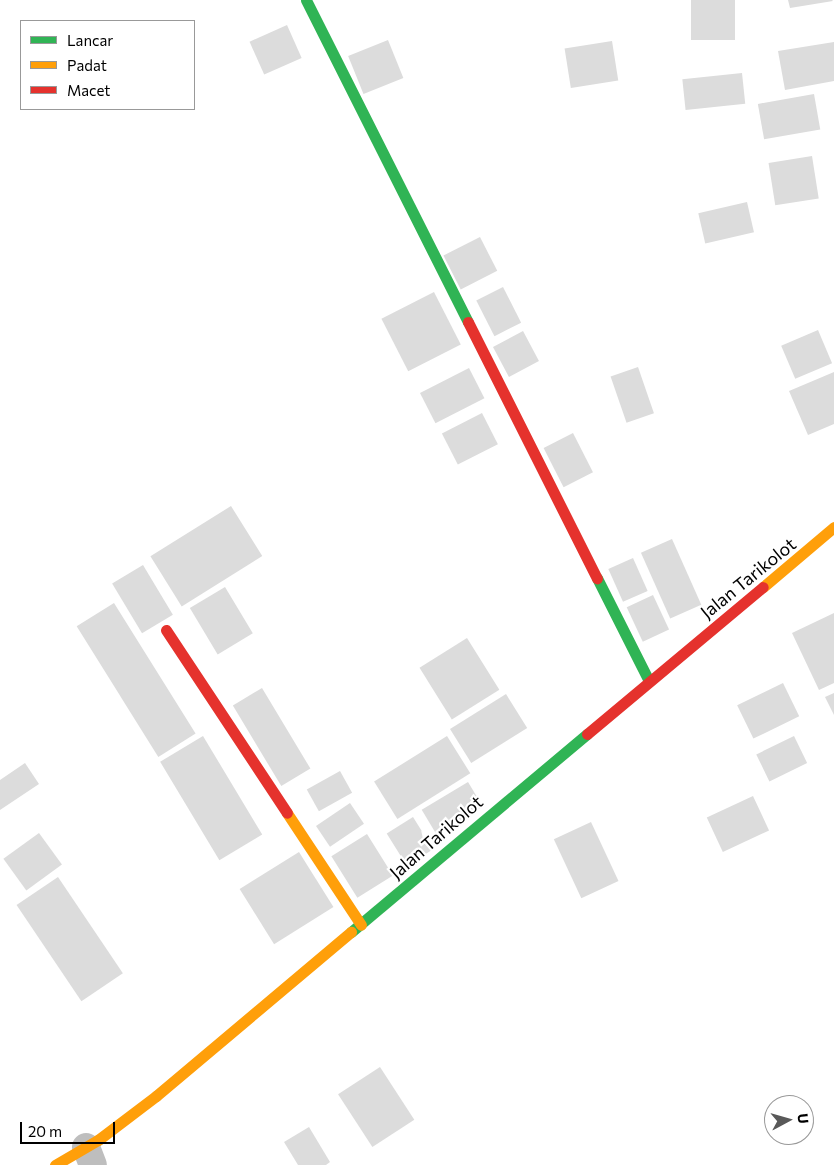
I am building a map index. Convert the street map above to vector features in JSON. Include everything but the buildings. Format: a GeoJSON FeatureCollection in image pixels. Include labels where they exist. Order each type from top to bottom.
{"type":"FeatureCollection","features":[{"type":"Feature","properties":{"kind":"street"},"geometry":{"type":"LineString","coordinates":[[306,0],[649,681]]}},
{"type":"Feature","properties":{"kind":"street","name":"Jalan Tarikolot"},"geometry":{"type":"LineString","coordinates":[[55,1165],[89,1156],[156,1096],[649,681],[834,528]]}},
{"type":"Feature","properties":{"kind":"street"},"geometry":{"type":"LineString","coordinates":[[166,630],[360,925]]}},
{"type":"Feature","properties":{"kind":"traffic: fast"},"geometry":{"type":"LineString","coordinates":[[306,0],[468,322]]}},
{"type":"Feature","properties":{"kind":"traffic: fast"},"geometry":{"type":"LineString","coordinates":[[597,578],[649,681]]}},
{"type":"Feature","properties":{"kind":"traffic: fast"},"geometry":{"type":"LineString","coordinates":[[351,932],[587,734]]}},
{"type":"Feature","properties":{"kind":"traffic: slow"},"geometry":{"type":"LineString","coordinates":[[763,587],[834,527]]}},
{"type":"Feature","properties":{"kind":"traffic: slow"},"geometry":{"type":"LineString","coordinates":[[287,813],[361,925]]}},
{"type":"Feature","properties":{"kind":"traffic: slow"},"geometry":{"type":"LineString","coordinates":[[55,1165],[98,1140],[156,1096],[351,932]]}},
{"type":"Feature","properties":{"kind":"traffic: jam"},"geometry":{"type":"LineString","coordinates":[[468,322],[597,578]]}},
{"type":"Feature","properties":{"kind":"traffic: jam"},"geometry":{"type":"LineString","coordinates":[[587,734],[763,587]]}},
{"type":"Feature","properties":{"kind":"traffic: jam"},"geometry":{"type":"LineString","coordinates":[[166,630],[287,813]]}}]}
